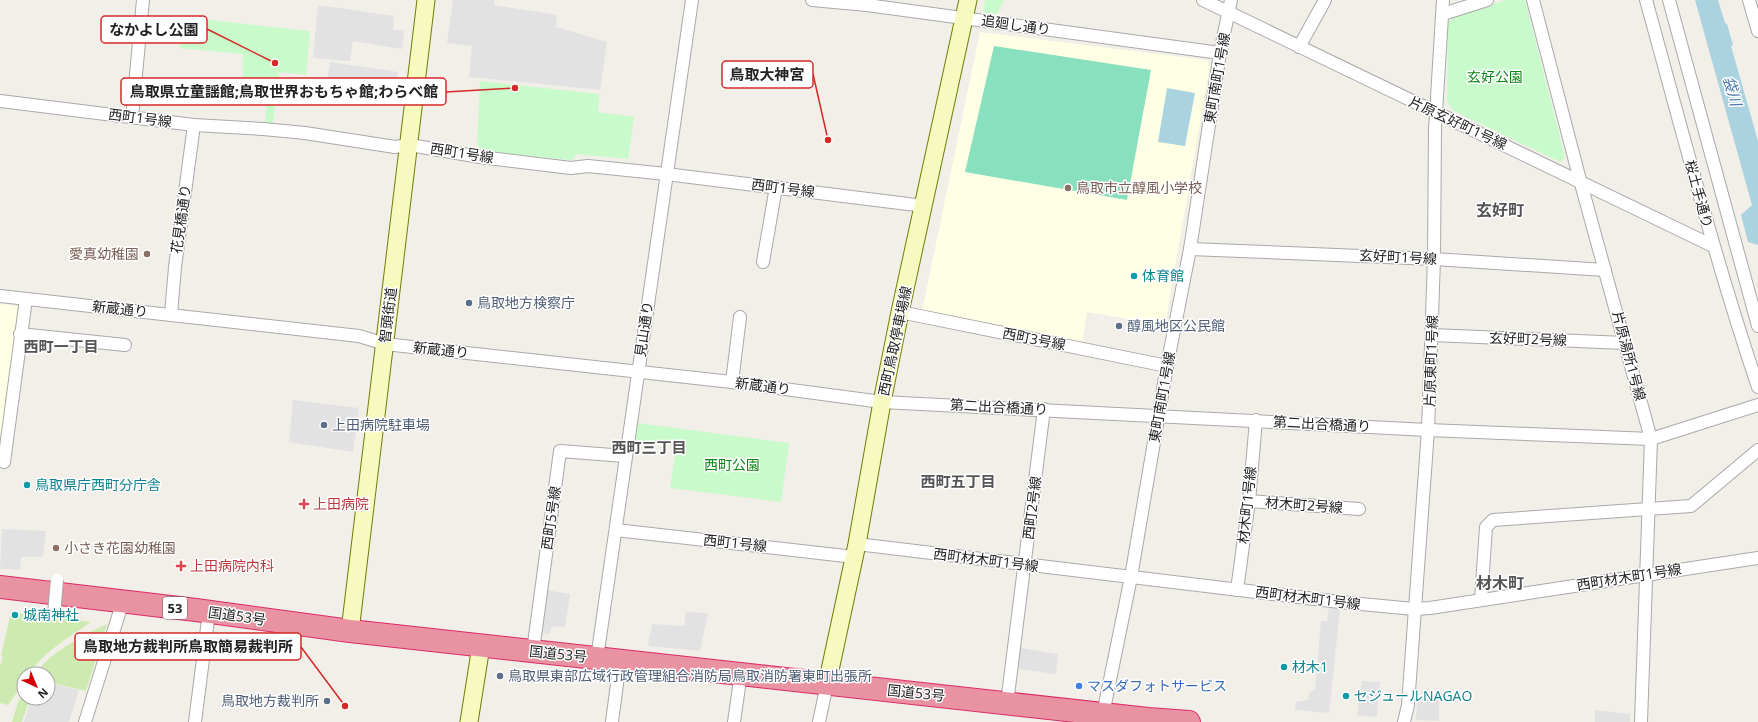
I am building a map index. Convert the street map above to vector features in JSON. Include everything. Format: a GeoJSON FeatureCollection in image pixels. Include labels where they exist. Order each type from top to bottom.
{"type":"FeatureCollection","features":[{"type":"Feature","properties":{"kind":"highway","name":"国道53号"},"geometry":{"type":"LineString","coordinates":[[0,587],[123,601],[350,631],[1008,703],[1102,718],[1189,722]]}},
{"type":"Feature","properties":{"kind":"street"},"geometry":{"type":"LineString","coordinates":[[132,117],[143,0]]}},
{"type":"Feature","properties":{"kind":"street","name":"智頭街道"},"geometry":{"type":"LineString","coordinates":[[350,631],[410,145],[426,0]]}},
{"type":"Feature","properties":{"kind":"street","name":"見山通り"},"geometry":{"type":"LineString","coordinates":[[597,658],[692,0]]}},
{"type":"Feature","properties":{"kind":"street","name":"追廻し通り"},"geometry":{"type":"LineString","coordinates":[[812,0],[965,17],[1220,53]]}},
{"type":"Feature","properties":{"kind":"street","name":"西町鳥取停車場線"},"geometry":{"type":"LineString","coordinates":[[827,684],[855,551],[900,312],[968,0]]}},
{"type":"Feature","properties":{"kind":"street","name":"片原玄好町1号線"},"geometry":{"type":"LineString","coordinates":[[1203,0],[1436,114],[1580,180],[1713,246]]}},
{"type":"Feature","properties":{"kind":"street","name":"東町南町1号線"},"geometry":{"type":"LineString","coordinates":[[1102,718],[1131,577],[1160,416],[1167,366],[1190,249],[1220,53],[1231,0]]}},
{"type":"Feature","properties":{"kind":"street"},"geometry":{"type":"LineString","coordinates":[[1299,47],[1325,0]]}},
{"type":"Feature","properties":{"kind":"street","name":"片原東町1号線"},"geometry":{"type":"LineString","coordinates":[[1404,722],[1408,704],[1428,430],[1434,259],[1436,114],[1443,0]]}},
{"type":"Feature","properties":{"kind":"street"},"geometry":{"type":"LineString","coordinates":[[1443,14],[1487,0]]}},
{"type":"Feature","properties":{"kind":"street","name":"片原湯所1号線"},"geometry":{"type":"LineString","coordinates":[[1533,0],[1580,180],[1651,438],[1641,722]]}},
{"type":"Feature","properties":{"kind":"street","name":"桜土手通り"},"geometry":{"type":"LineString","coordinates":[[1646,0],[1713,246],[1735,319],[1758,387]]}},
{"type":"Feature","properties":{"kind":"street"},"geometry":{"type":"LineString","coordinates":[[1669,0],[1720,205],[1758,326]]}},
{"type":"Feature","properties":{"kind":"street"},"geometry":{"type":"LineString","coordinates":[[1749,0],[1758,31]]}},
{"type":"Feature","properties":{"kind":"street","name":"西町1号線"},"geometry":{"type":"LineString","coordinates":[[0,101],[194,125],[291,132],[395,147],[410,145],[480,157],[570,168],[588,166],[666,174],[924,206]]}},
{"type":"Feature","properties":{"kind":"street","name":"花見橋通り"},"geometry":{"type":"LineString","coordinates":[[171,314],[174,267],[194,125]]}},
{"type":"Feature","properties":{"kind":"street"},"geometry":{"type":"LineString","coordinates":[[763,262],[776,187]]}},
{"type":"Feature","properties":{"kind":"street","name":"玄好町1号線"},"geometry":{"type":"LineString","coordinates":[[1190,249],[1434,259],[1605,270]]}},
{"type":"Feature","properties":{"kind":"street","name":"新蔵通り"},"geometry":{"type":"LineString","coordinates":[[0,296],[359,336],[385,344],[732,382],[882,402]]}},
{"type":"Feature","properties":{"kind":"street"},"geometry":{"type":"LineString","coordinates":[[4,462],[20,334],[26,299]]}},
{"type":"Feature","properties":{"kind":"street","name":"西町3号線"},"geometry":{"type":"LineString","coordinates":[[900,312],[1167,366]]}},
{"type":"Feature","properties":{"kind":"street"},"geometry":{"type":"LineString","coordinates":[[732,382],[740,317]]}},
{"type":"Feature","properties":{"kind":"street"},"geometry":{"type":"LineString","coordinates":[[20,334],[126,345]]}},
{"type":"Feature","properties":{"kind":"street","name":"玄好町2号線"},"geometry":{"type":"LineString","coordinates":[[1432,335],[1625,343]]}},
{"type":"Feature","properties":{"kind":"street","name":"第二出合橋通り"},"geometry":{"type":"LineString","coordinates":[[882,402],[1044,409],[1428,430],[1651,438],[1758,405]]}},
{"type":"Feature","properties":{"kind":"street","name":"西町2号線"},"geometry":{"type":"LineString","coordinates":[[1008,703],[1044,409]]}},
{"type":"Feature","properties":{"kind":"street","name":"材木町1号線"},"geometry":{"type":"LineString","coordinates":[[1237,590],[1249,501],[1256,420]]}},
{"type":"Feature","properties":{"kind":"street"},"geometry":{"type":"LineString","coordinates":[[1481,600],[1486,527],[1493,520],[1691,506],[1758,450]]}},
{"type":"Feature","properties":{"kind":"street","name":"西町5号線"},"geometry":{"type":"LineString","coordinates":[[533,651],[560,451],[625,456]]}},
{"type":"Feature","properties":{"kind":"street","name":"材木町2号線"},"geometry":{"type":"LineString","coordinates":[[1249,501],[1359,509]]}},
{"type":"Feature","properties":{"kind":"street","name":"西町1号線"},"geometry":{"type":"LineString","coordinates":[[616,530],[855,551]]}},
{"type":"Feature","properties":{"kind":"street","name":"西町材木町1号線"},"geometry":{"type":"LineString","coordinates":[[855,551],[1025,564],[1340,602],[1414,609],[1758,558]]}},
{"type":"Feature","properties":{"kind":"street"},"geometry":{"type":"LineString","coordinates":[[54,614],[57,580]]}},
{"type":"Feature","properties":{"kind":"street"},"geometry":{"type":"LineString","coordinates":[[85,722],[123,601]]}},
{"type":"Feature","properties":{"kind":"street"},"geometry":{"type":"LineString","coordinates":[[195,722],[209,612]]}},
{"type":"Feature","properties":{"kind":"street"},"geometry":{"type":"LineString","coordinates":[[468,722],[481,646]]}},
{"type":"Feature","properties":{"kind":"street"},"geometry":{"type":"LineString","coordinates":[[612,722],[620,661]]}},
{"type":"Feature","properties":{"kind":"street"},"geometry":{"type":"LineString","coordinates":[[734,722],[741,673]]}},
{"type":"Feature","properties":{"kind":"street"},"geometry":{"type":"LineString","coordinates":[[819,722],[827,684]]}},
{"type":"Feature","properties":{"kind":"shaded area"},"geometry":{"type":"Polygon","coordinates":[[[453,0],[494,0],[494,5],[557,15],[556,27],[607,42],[600,90],[469,77],[472,46],[447,43],[453,0]]]}},
{"type":"Feature","properties":{"kind":"shaded area"},"geometry":{"type":"Polygon","coordinates":[[[318,5],[394,16],[393,30],[404,30],[402,49],[353,41],[350,61],[313,58],[318,5]]]}},
{"type":"Feature","properties":{"kind":"shaded area","name":"鳥取市立醇風小学校"},"geometry":{"type":"Polygon","coordinates":[[[980,32],[1206,60],[1210,65],[1165,325],[1087,312],[1082,343],[922,311],[980,32]]]}},
{"type":"Feature","properties":{"kind":"shaded area"},"geometry":{"type":"Polygon","coordinates":[[[330,62],[398,72],[395,88],[327,79],[330,62]]]}},
{"type":"Feature","properties":{"kind":"shaded area"},"geometry":{"type":"Polygon","coordinates":[[[0,304],[19,306],[0,459],[0,304]]]}},
{"type":"Feature","properties":{"kind":"shaded area","name":"上田病院駐車場"},"geometry":{"type":"Polygon","coordinates":[[[293,400],[359,408],[353,452],[289,442],[293,400]]]}},
{"type":"Feature","properties":{"kind":"shaded area"},"geometry":{"type":"Polygon","coordinates":[[[2,529],[46,531],[43,557],[21,557],[20,570],[0,569],[2,529]]]}},
{"type":"Feature","properties":{"kind":"shaded area"},"geometry":{"type":"Polygon","coordinates":[[[546,590],[570,594],[565,627],[552,626],[550,634],[541,633],[546,590]]]}},
{"type":"Feature","properties":{"kind":"shaded area"},"geometry":{"type":"Polygon","coordinates":[[[1329,608],[1340,609],[1329,713],[1295,710],[1296,702],[1308,700],[1310,691],[1315,690],[1321,621],[1327,621],[1329,608]]]}},
{"type":"Feature","properties":{"kind":"shaded area"},"geometry":{"type":"Polygon","coordinates":[[[686,612],[708,613],[700,651],[648,646],[652,624],[684,626],[686,612]]]}},
{"type":"Feature","properties":{"kind":"shaded area"},"geometry":{"type":"Polygon","coordinates":[[[1020,648],[1058,654],[1056,674],[1018,669],[1020,648]]]}},
{"type":"Feature","properties":{"kind":"shaded area"},"geometry":{"type":"Polygon","coordinates":[[[1362,681],[1380,682],[1377,717],[1357,715],[1362,681]]]}},
{"type":"Feature","properties":{"kind":"shaded area"},"geometry":{"type":"Polygon","coordinates":[[[56,685],[79,690],[69,722],[24,722],[29,706],[56,706],[56,685]]]}},
{"type":"Feature","properties":{"kind":"shaded area"},"geometry":{"type":"Polygon","coordinates":[[[1417,697],[1439,699],[1439,721],[1416,720],[1417,697]]]}},
{"type":"Feature","properties":{"kind":"shaded area"},"geometry":{"type":"Polygon","coordinates":[[[1595,710],[1630,714],[1630,722],[1595,722],[1595,710]]]}},
{"type":"Feature","properties":{"kind":"green space"},"geometry":{"type":"Polygon","coordinates":[[[985,0],[1004,0],[997,14],[983,13],[985,0]]]}},
{"type":"Feature","properties":{"kind":"green space","name":"玄好公園"},"geometry":{"type":"Polygon","coordinates":[[[1506,0],[1525,0],[1565,157],[1560,162],[1452,110],[1447,101],[1448,23],[1455,16],[1506,0]]]}},
{"type":"Feature","properties":{"kind":"green space"},"geometry":{"type":"Polygon","coordinates":[[[182,17],[310,31],[306,75],[279,72],[273,124],[265,123],[268,84],[243,81],[243,54],[180,48],[182,17]]]}},
{"type":"Feature","properties":{"kind":"green space"},"geometry":{"type":"Polygon","coordinates":[[[994,46],[1151,70],[1127,200],[965,172],[994,46]]]}},
{"type":"Feature","properties":{"kind":"green space"},"geometry":{"type":"Polygon","coordinates":[[[480,81],[599,94],[598,112],[634,117],[628,159],[577,154],[571,160],[484,151],[477,145],[480,81]]]}},
{"type":"Feature","properties":{"kind":"green space","name":"西町公園"},"geometry":{"type":"Polygon","coordinates":[[[638,423],[789,443],[781,502],[670,488],[676,446],[635,440],[638,423]]]}},
{"type":"Feature","properties":{"kind":"green space"},"geometry":{"type":"Polygon","coordinates":[[[11,612],[91,622],[49,652],[35,666],[16,666],[16,694],[8,705],[0,703],[0,666],[3,657],[1,656],[11,612]]]}},
{"type":"Feature","properties":{"kind":"green space"},"geometry":{"type":"Polygon","coordinates":[[[107,624],[86,691],[56,684],[56,666],[41,666],[58,652],[88,633],[107,624]]]}},
{"type":"Feature","properties":{"kind":"green space"},"geometry":{"type":"Polygon","coordinates":[[[17,706],[27,706],[22,722],[12,722],[17,706]]]}},
{"type":"Feature","properties":{"kind":"water","name":"袋川"},"geometry":{"type":"Polygon","coordinates":[[[1695,0],[1718,0],[1733,45],[1731,46],[1758,141],[1758,245],[1748,242],[1741,215],[1752,205],[1695,0]]]}},
{"type":"Feature","properties":{"kind":"water"},"geometry":{"type":"Polygon","coordinates":[[[1167,88],[1195,93],[1185,146],[1158,142],[1167,88]]]}},
{"type":"Feature","properties":{"kind":"place","name":"なかよし公園"},"geometry":{"type":"Point","coordinates":[275,63]}},
{"type":"Feature","properties":{"kind":"place","name":"鳥取県立童謡館;鳥取世界おもちゃ館;わらべ館"},"geometry":{"type":"Point","coordinates":[515,88]}},
{"type":"Feature","properties":{"kind":"place","name":"鳥取大神宮"},"geometry":{"type":"Point","coordinates":[828,140]}},
{"type":"Feature","properties":{"kind":"place","name":"鳥取市立醇風小学校"},"geometry":{"type":"Point","coordinates":[1068,188]}},
{"type":"Feature","properties":{"kind":"place","name":"愛真幼稚園"},"geometry":{"type":"Point","coordinates":[147,254]}},
{"type":"Feature","properties":{"kind":"place","name":"体育館"},"geometry":{"type":"Point","coordinates":[1134,276]}},
{"type":"Feature","properties":{"kind":"place","name":"鳥取地方検察庁"},"geometry":{"type":"Point","coordinates":[469,303]}},
{"type":"Feature","properties":{"kind":"place","name":"醇風地区公民館"},"geometry":{"type":"Point","coordinates":[1119,326]}},
{"type":"Feature","properties":{"kind":"place","name":"上田病院駐車場"},"geometry":{"type":"Point","coordinates":[324,425]}},
{"type":"Feature","properties":{"kind":"place","name":"鳥取県庁西町分庁舎"},"geometry":{"type":"Point","coordinates":[27,485]}},
{"type":"Feature","properties":{"kind":"place","name":"上田病院"},"geometry":{"type":"Point","coordinates":[304,504]}},
{"type":"Feature","properties":{"kind":"place","name":"小さき花園幼稚園"},"geometry":{"type":"Point","coordinates":[56,548]}},
{"type":"Feature","properties":{"kind":"place","name":"上田病院内科"},"geometry":{"type":"Point","coordinates":[181,566]}},
{"type":"Feature","properties":{"kind":"place","name":"城南神社"},"geometry":{"type":"Point","coordinates":[15,615]}},
{"type":"Feature","properties":{"kind":"place","name":"材木1"},"geometry":{"type":"Point","coordinates":[1284,667]}},
{"type":"Feature","properties":{"kind":"place","name":"鳥取県東部広域行政管理組合消防局鳥取消防署東町出張所"},"geometry":{"type":"Point","coordinates":[500,676]}},
{"type":"Feature","properties":{"kind":"place","name":"マスダフォトサービス"},"geometry":{"type":"Point","coordinates":[1079,686]}},
{"type":"Feature","properties":{"kind":"place","name":"セジュールNAGAO"},"geometry":{"type":"Point","coordinates":[1346,696]}},
{"type":"Feature","properties":{"kind":"place","name":"鳥取地方裁判所"},"geometry":{"type":"Point","coordinates":[327,701]}},
{"type":"Feature","properties":{"kind":"place","name":"鳥取地方裁判所鳥取簡易裁判所"},"geometry":{"type":"Point","coordinates":[345,706]}},
{"type":"Feature","properties":{"kind":"district","name":"玄好町"},"geometry":{"type":"Point","coordinates":[1500,210]}},
{"type":"Feature","properties":{"kind":"district","name":"西町一丁目"},"geometry":{"type":"Point","coordinates":[61,347]}},
{"type":"Feature","properties":{"kind":"district","name":"西町三丁目"},"geometry":{"type":"Point","coordinates":[649,448]}},
{"type":"Feature","properties":{"kind":"district","name":"西町五丁目"},"geometry":{"type":"Point","coordinates":[958,482]}},
{"type":"Feature","properties":{"kind":"district","name":"材木町"},"geometry":{"type":"Point","coordinates":[1500,583]}}]}
